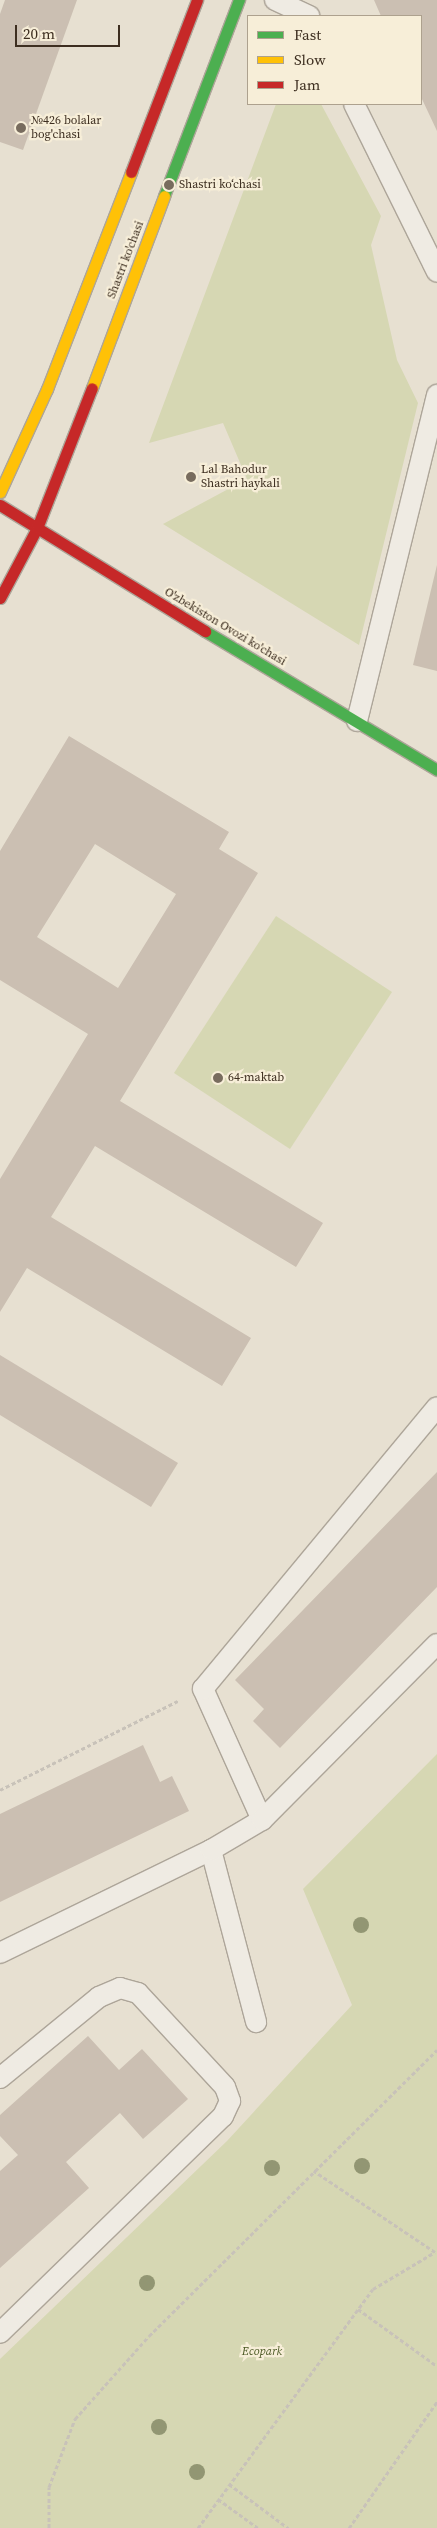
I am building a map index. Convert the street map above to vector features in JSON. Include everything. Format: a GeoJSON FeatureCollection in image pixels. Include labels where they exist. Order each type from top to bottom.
{"type":"FeatureCollection","features":[{"type":"Feature","properties":{"kind":"main road"},"geometry":{"type":"LineString","coordinates":[[0,492],[47,389],[197,0]]}},
{"type":"Feature","properties":{"kind":"main road","name":"Shastri ko'chasi"},"geometry":{"type":"LineString","coordinates":[[0,598],[37,528],[239,0]]}},
{"type":"Feature","properties":{"kind":"main road","name":"O'zbekiston Ovozi ko'chasi"},"geometry":{"type":"LineString","coordinates":[[0,505],[437,770]]}},
{"type":"Feature","properties":{"kind":"lane"},"geometry":{"type":"LineString","coordinates":[[275,0],[307,15]]}},
{"type":"Feature","properties":{"kind":"lane"},"geometry":{"type":"LineString","coordinates":[[354,105],[437,272]]}},
{"type":"Feature","properties":{"kind":"lane"},"geometry":{"type":"LineString","coordinates":[[357,722],[437,395]]}},
{"type":"Feature","properties":{"kind":"lane"},"geometry":{"type":"LineString","coordinates":[[262,1820],[203,1689],[437,1407]]}},
{"type":"Feature","properties":{"kind":"lane"},"geometry":{"type":"LineString","coordinates":[[0,1953],[211,1850],[262,1820],[437,1644]]}},
{"type":"Feature","properties":{"kind":"lane"},"geometry":{"type":"LineString","coordinates":[[211,1850],[256,2022]]}},
{"type":"Feature","properties":{"kind":"lane"},"geometry":{"type":"LineString","coordinates":[[0,2078],[99,1997],[120,1988],[138,1993],[225,2087],[230,2101],[223,2116],[0,2333]]}},
{"type":"Feature","properties":{"kind":"path"},"geometry":{"type":"LineString","coordinates":[[0,1790],[203,1689]]}},
{"type":"Feature","properties":{"kind":"path"},"geometry":{"type":"LineString","coordinates":[[49,2528],[49,2487],[76,2419],[149,2336],[437,2050]]}},
{"type":"Feature","properties":{"kind":"path"},"geometry":{"type":"LineString","coordinates":[[198,2528],[373,2289],[436,2252],[314,2171]]}},
{"type":"Feature","properties":{"kind":"path"},"geometry":{"type":"LineString","coordinates":[[358,2309],[437,2366]]}},
{"type":"Feature","properties":{"kind":"path"},"geometry":{"type":"LineString","coordinates":[[349,2528],[437,2402]]}},
{"type":"Feature","properties":{"kind":"path"},"geometry":{"type":"LineString","coordinates":[[229,2484],[288,2528]]}},
{"type":"Feature","properties":{"kind":"path"},"geometry":{"type":"LineString","coordinates":[[218,2499],[258,2528]]}},
{"type":"Feature","properties":{"kind":"green space"},"geometry":{"type":"Polygon","coordinates":[[[276,105],[322,105],[381,216],[371,245],[397,360],[418,403],[359,645],[163,524],[247,479],[223,423],[149,443],[276,105]]]}},
{"type":"Feature","properties":{"kind":"green space"},"geometry":{"type":"Polygon","coordinates":[[[276,916],[392,992],[290,1149],[174,1073],[276,916]]]}},
{"type":"Feature","properties":{"kind":"green space","name":"Ecopark"},"geometry":{"type":"Polygon","coordinates":[[[437,1754],[437,2528],[0,2528],[0,2359],[227,2141],[352,2005],[303,1889],[437,1754]]]}},
{"type":"Feature","properties":{"kind":"building","name":"№426 bolalar bog'chasi"},"geometry":{"type":"Polygon","coordinates":[[[5,0],[77,0],[23,150],[0,142],[0,14],[5,0]]]}},
{"type":"Feature","properties":{"kind":"building"},"geometry":{"type":"Polygon","coordinates":[[[374,0],[437,0],[437,131],[422,99],[422,15],[381,15],[374,0]]]}},
{"type":"Feature","properties":{"kind":"building"},"geometry":{"type":"Polygon","coordinates":[[[437,565],[437,671],[413,665],[437,565]]]}},
{"type":"Feature","properties":{"kind":"building"},"geometry":{"type":"Polygon","coordinates":[[[69,736],[229,832],[219,849],[258,873],[120,1101],[323,1223],[296,1267],[95,1146],[51,1217],[251,1338],[222,1386],[27,1268],[0,1312],[0,1179],[88,1034],[0,980],[0,851],[69,736]],[[95,844],[37,937],[118,988],[176,894],[95,844]]]}},
{"type":"Feature","properties":{"kind":"building"},"geometry":{"type":"Polygon","coordinates":[[[0,1355],[178,1463],[151,1507],[0,1415],[0,1355]]]}},
{"type":"Feature","properties":{"kind":"building"},"geometry":{"type":"Polygon","coordinates":[[[437,1472],[437,1587],[280,1748],[253,1721],[264,1709],[235,1680],[437,1472]]]}},
{"type":"Feature","properties":{"kind":"building"},"geometry":{"type":"Polygon","coordinates":[[[143,1745],[160,1782],[172,1776],[189,1811],[0,1902],[0,1814],[143,1745]]]}},
{"type":"Feature","properties":{"kind":"building"},"geometry":{"type":"Polygon","coordinates":[[[88,2036],[119,2070],[142,2049],[188,2099],[143,2139],[120,2113],[66,2162],[89,2188],[0,2268],[0,2171],[18,2155],[0,2136],[0,2115],[88,2036]]]}},
{"type":"Feature","properties":{"kind":"traffic: fast"},"geometry":{"type":"LineString","coordinates":[[164,196],[239,0]]}},
{"type":"Feature","properties":{"kind":"traffic: fast"},"geometry":{"type":"LineString","coordinates":[[205,631],[437,770]]}},
{"type":"Feature","properties":{"kind":"traffic: slow"},"geometry":{"type":"LineString","coordinates":[[0,492],[47,389],[131,172]]}},
{"type":"Feature","properties":{"kind":"traffic: slow"},"geometry":{"type":"LineString","coordinates":[[92,388],[164,196]]}},
{"type":"Feature","properties":{"kind":"traffic: jam"},"geometry":{"type":"LineString","coordinates":[[131,172],[197,0]]}},
{"type":"Feature","properties":{"kind":"traffic: jam"},"geometry":{"type":"LineString","coordinates":[[0,598],[37,528],[92,388]]}},
{"type":"Feature","properties":{"kind":"traffic: jam"},"geometry":{"type":"LineString","coordinates":[[0,505],[205,631]]}},
{"type":"Feature","properties":{"kind":"place","name":"№426 bolalar bog'chasi"},"geometry":{"type":"Point","coordinates":[21,128]}},
{"type":"Feature","properties":{"kind":"place","name":"Shastri koʻchasi"},"geometry":{"type":"Point","coordinates":[169,185]}},
{"type":"Feature","properties":{"kind":"place","name":"Lal Bahodur Shastri haykali"},"geometry":{"type":"Point","coordinates":[191,477]}},
{"type":"Feature","properties":{"kind":"place","name":"64-maktab"},"geometry":{"type":"Point","coordinates":[218,1078]}}]}
